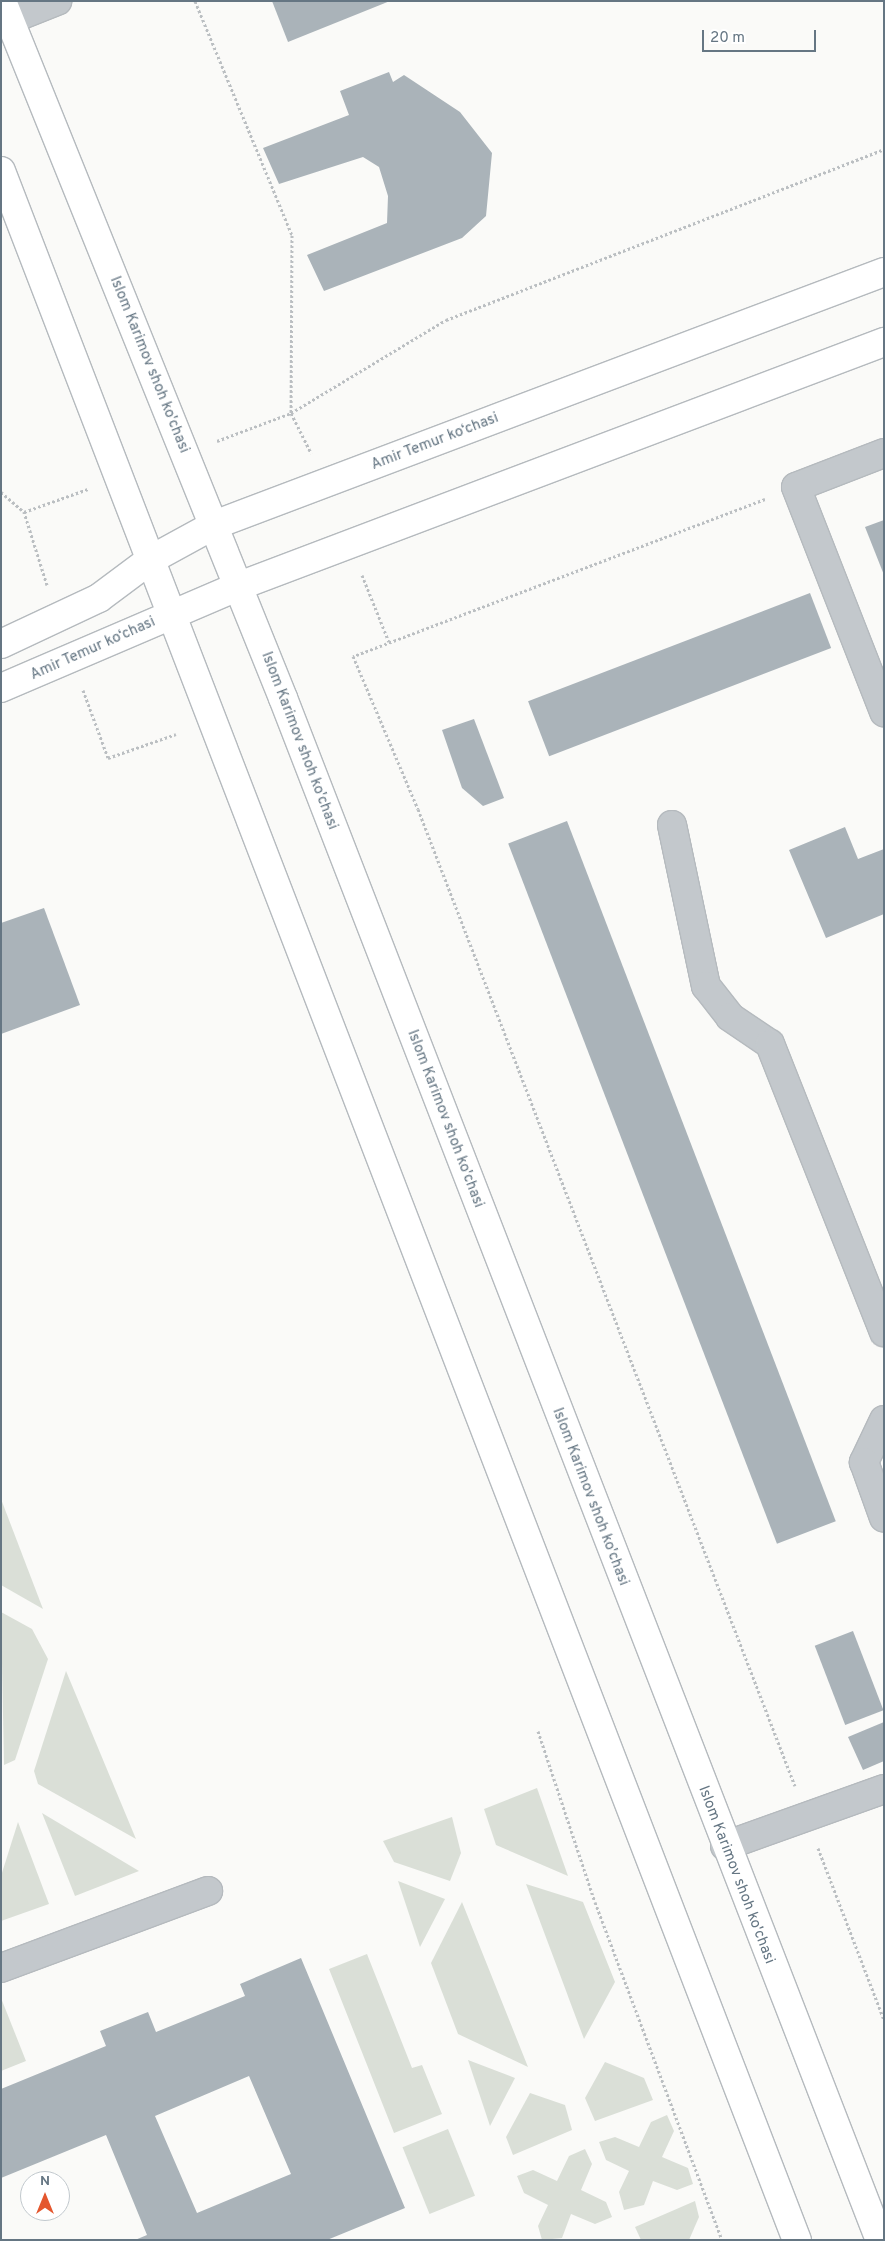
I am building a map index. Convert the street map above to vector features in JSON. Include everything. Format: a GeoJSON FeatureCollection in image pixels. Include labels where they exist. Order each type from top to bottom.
{"type":"FeatureCollection","features":[{"type":"Feature","properties":{"kind":"main road","name":"Islom Karimov shoh ko'chasi"},"geometry":{"type":"LineString","coordinates":[[5,10],[239,586],[725,1846],[880,2240]]}},
{"type":"Feature","properties":{"kind":"main road"},"geometry":{"type":"LineString","coordinates":[[1,171],[797,2240]]}},
{"type":"Feature","properties":{"kind":"main road","name":"Amir Temur ko‘chasi"},"geometry":{"type":"LineString","coordinates":[[1,644],[99,598],[150,560],[214,525],[884,272]]}},
{"type":"Feature","properties":{"kind":"main road","name":"Amir Temur ko‘chasi"},"geometry":{"type":"LineString","coordinates":[[1,688],[239,586],[884,342]]}},
{"type":"Feature","properties":{"kind":"street"},"geometry":{"type":"LineString","coordinates":[[5,10],[57,1]]}},
{"type":"Feature","properties":{"kind":"street"},"geometry":{"type":"LineString","coordinates":[[884,453],[796,488],[884,712]]}},
{"type":"Feature","properties":{"kind":"street"},"geometry":{"type":"LineString","coordinates":[[672,825],[706,986],[730,1018],[770,1044],[884,1332]]}},
{"type":"Feature","properties":{"kind":"street"},"geometry":{"type":"LineString","coordinates":[[884,1420],[864,1462],[884,1518]]}},
{"type":"Feature","properties":{"kind":"street"},"geometry":{"type":"LineString","coordinates":[[725,1846],[884,1789]]}},
{"type":"Feature","properties":{"kind":"street"},"geometry":{"type":"LineString","coordinates":[[1,1968],[208,1891]]}},
{"type":"Feature","properties":{"kind":"path"},"geometry":{"type":"LineString","coordinates":[[195,1],[292,236],[291,413],[326,483]]}},
{"type":"Feature","properties":{"kind":"path"},"geometry":{"type":"LineString","coordinates":[[186,453],[291,413],[446,320],[884,149]]}},
{"type":"Feature","properties":{"kind":"path"},"geometry":{"type":"LineString","coordinates":[[24,512],[119,478]]}},
{"type":"Feature","properties":{"kind":"path"},"geometry":{"type":"LineString","coordinates":[[796,488],[353,656],[425,828],[884,2020]]}},
{"type":"Feature","properties":{"kind":"path"},"geometry":{"type":"LineString","coordinates":[[1,492],[24,512],[50,596]]}},
{"type":"Feature","properties":{"kind":"path"},"geometry":{"type":"LineString","coordinates":[[349,544],[389,642]]}},
{"type":"Feature","properties":{"kind":"path"},"geometry":{"type":"LineString","coordinates":[[80,683],[108,758],[176,734]]}},
{"type":"Feature","properties":{"kind":"path"},"geometry":{"type":"LineString","coordinates":[[538,1731],[595,1902],[722,2240]]}},
{"type":"Feature","properties":{"kind":"shaded area"},"geometry":{"type":"Polygon","coordinates":[[[1,1499],[43,1609],[1,1585],[1,1499]]]}},
{"type":"Feature","properties":{"kind":"shaded area"},"geometry":{"type":"Polygon","coordinates":[[[1,1612],[32,1629],[48,1659],[15,1760],[4,1765],[1,1612]]]}},
{"type":"Feature","properties":{"kind":"shaded area"},"geometry":{"type":"Polygon","coordinates":[[[66,1671],[136,1839],[38,1784],[34,1771],[66,1671]]]}},
{"type":"Feature","properties":{"kind":"shaded area"},"geometry":{"type":"Polygon","coordinates":[[[537,1788],[568,1876],[496,1845],[484,1809],[537,1788]]]}},
{"type":"Feature","properties":{"kind":"shaded area"},"geometry":{"type":"Polygon","coordinates":[[[42,1813],[139,1871],[75,1896],[42,1813]]]}},
{"type":"Feature","properties":{"kind":"shaded area"},"geometry":{"type":"Polygon","coordinates":[[[452,1817],[461,1853],[450,1881],[394,1862],[383,1841],[452,1817]]]}},
{"type":"Feature","properties":{"kind":"shaded area"},"geometry":{"type":"Polygon","coordinates":[[[18,1822],[49,1904],[1,1921],[1,1876],[18,1822]]]}},
{"type":"Feature","properties":{"kind":"shaded area"},"geometry":{"type":"Polygon","coordinates":[[[398,1881],[445,1899],[420,1947],[398,1881]]]}},
{"type":"Feature","properties":{"kind":"shaded area"},"geometry":{"type":"Polygon","coordinates":[[[526,1884],[583,1902],[615,1982],[584,2039],[526,1884]]]}},
{"type":"Feature","properties":{"kind":"shaded area"},"geometry":{"type":"Polygon","coordinates":[[[462,1902],[528,2067],[458,2034],[431,1963],[462,1902]]]}},
{"type":"Feature","properties":{"kind":"shaded area"},"geometry":{"type":"Polygon","coordinates":[[[367,1954],[412,2068],[422,2065],[442,2114],[394,2133],[329,1969],[367,1954]]]}},
{"type":"Feature","properties":{"kind":"shaded area"},"geometry":{"type":"Polygon","coordinates":[[[1,1998],[26,2061],[1,2071],[1,1998]]]}},
{"type":"Feature","properties":{"kind":"shaded area"},"geometry":{"type":"Polygon","coordinates":[[[468,2060],[515,2078],[490,2126],[468,2060]]]}},
{"type":"Feature","properties":{"kind":"shaded area"},"geometry":{"type":"Polygon","coordinates":[[[605,2062],[644,2078],[653,2100],[595,2121],[585,2098],[605,2062]]]}},
{"type":"Feature","properties":{"kind":"shaded area"},"geometry":{"type":"Polygon","coordinates":[[[530,2093],[565,2105],[572,2130],[513,2155],[506,2137],[530,2093]]]}},
{"type":"Feature","properties":{"kind":"shaded area"},"geometry":{"type":"Polygon","coordinates":[[[667,2115],[674,2131],[662,2157],[688,2168],[693,2184],[677,2190],[653,2181],[644,2205],[624,2210],[619,2192],[629,2171],[606,2160],[599,2142],[615,2137],[639,2147],[651,2122],[667,2115]]]}},
{"type":"Feature","properties":{"kind":"shaded area"},"geometry":{"type":"Polygon","coordinates":[[[448,2129],[475,2196],[430,2214],[403,2147],[448,2129]]]}},
{"type":"Feature","properties":{"kind":"shaded area"},"geometry":{"type":"Polygon","coordinates":[[[585,2149],[592,2164],[581,2190],[606,2202],[612,2217],[595,2224],[571,2214],[562,2238],[542,2240],[538,2226],[548,2205],[524,2193],[517,2176],[533,2170],[557,2181],[569,2156],[585,2149]]]}},
{"type":"Feature","properties":{"kind":"shaded area"},"geometry":{"type":"Polygon","coordinates":[[[695,2201],[699,2217],[689,2240],[641,2240],[635,2227],[695,2201]]]}},
{"type":"Feature","properties":{"kind":"building"},"geometry":{"type":"Polygon","coordinates":[[[272,1],[390,1],[288,42],[272,1]]]}},
{"type":"Feature","properties":{"kind":"building"},"geometry":{"type":"Polygon","coordinates":[[[389,72],[393,82],[404,75],[460,112],[492,153],[486,216],[462,238],[324,291],[307,255],[387,223],[388,196],[379,167],[363,157],[279,184],[263,148],[349,115],[340,91],[389,72]]]}},
{"type":"Feature","properties":{"kind":"building"},"geometry":{"type":"Polygon","coordinates":[[[884,520],[884,575],[865,527],[884,520]]]}},
{"type":"Feature","properties":{"kind":"building"},"geometry":{"type":"Polygon","coordinates":[[[810,593],[831,648],[549,756],[528,701],[810,593]]]}},
{"type":"Feature","properties":{"kind":"building"},"geometry":{"type":"Polygon","coordinates":[[[474,719],[504,798],[483,806],[462,788],[442,730],[474,719]]]}},
{"type":"Feature","properties":{"kind":"building"},"geometry":{"type":"Polygon","coordinates":[[[567,821],[836,1521],[777,1544],[508,844],[567,821]]]}},
{"type":"Feature","properties":{"kind":"building"},"geometry":{"type":"Polygon","coordinates":[[[845,827],[858,859],[884,849],[884,914],[826,938],[789,850],[845,827]]]}},
{"type":"Feature","properties":{"kind":"building"},"geometry":{"type":"Polygon","coordinates":[[[44,908],[80,1005],[1,1034],[1,923],[44,908]]]}},
{"type":"Feature","properties":{"kind":"building"},"geometry":{"type":"Polygon","coordinates":[[[853,1631],[883,1710],[845,1725],[815,1646],[853,1631]]]}},
{"type":"Feature","properties":{"kind":"building"},"geometry":{"type":"Polygon","coordinates":[[[884,1722],[884,1761],[863,1770],[848,1737],[884,1722]]]}},
{"type":"Feature","properties":{"kind":"building"},"geometry":{"type":"Polygon","coordinates":[[[301,1958],[405,2208],[327,2240],[135,2240],[147,2235],[106,2135],[1,2178],[1,2089],[106,2046],[100,2031],[148,2012],[156,2032],[245,1996],[240,1984],[301,1958]],[[249,2076],[155,2116],[197,2213],[291,2174],[249,2076]]]}}]}
